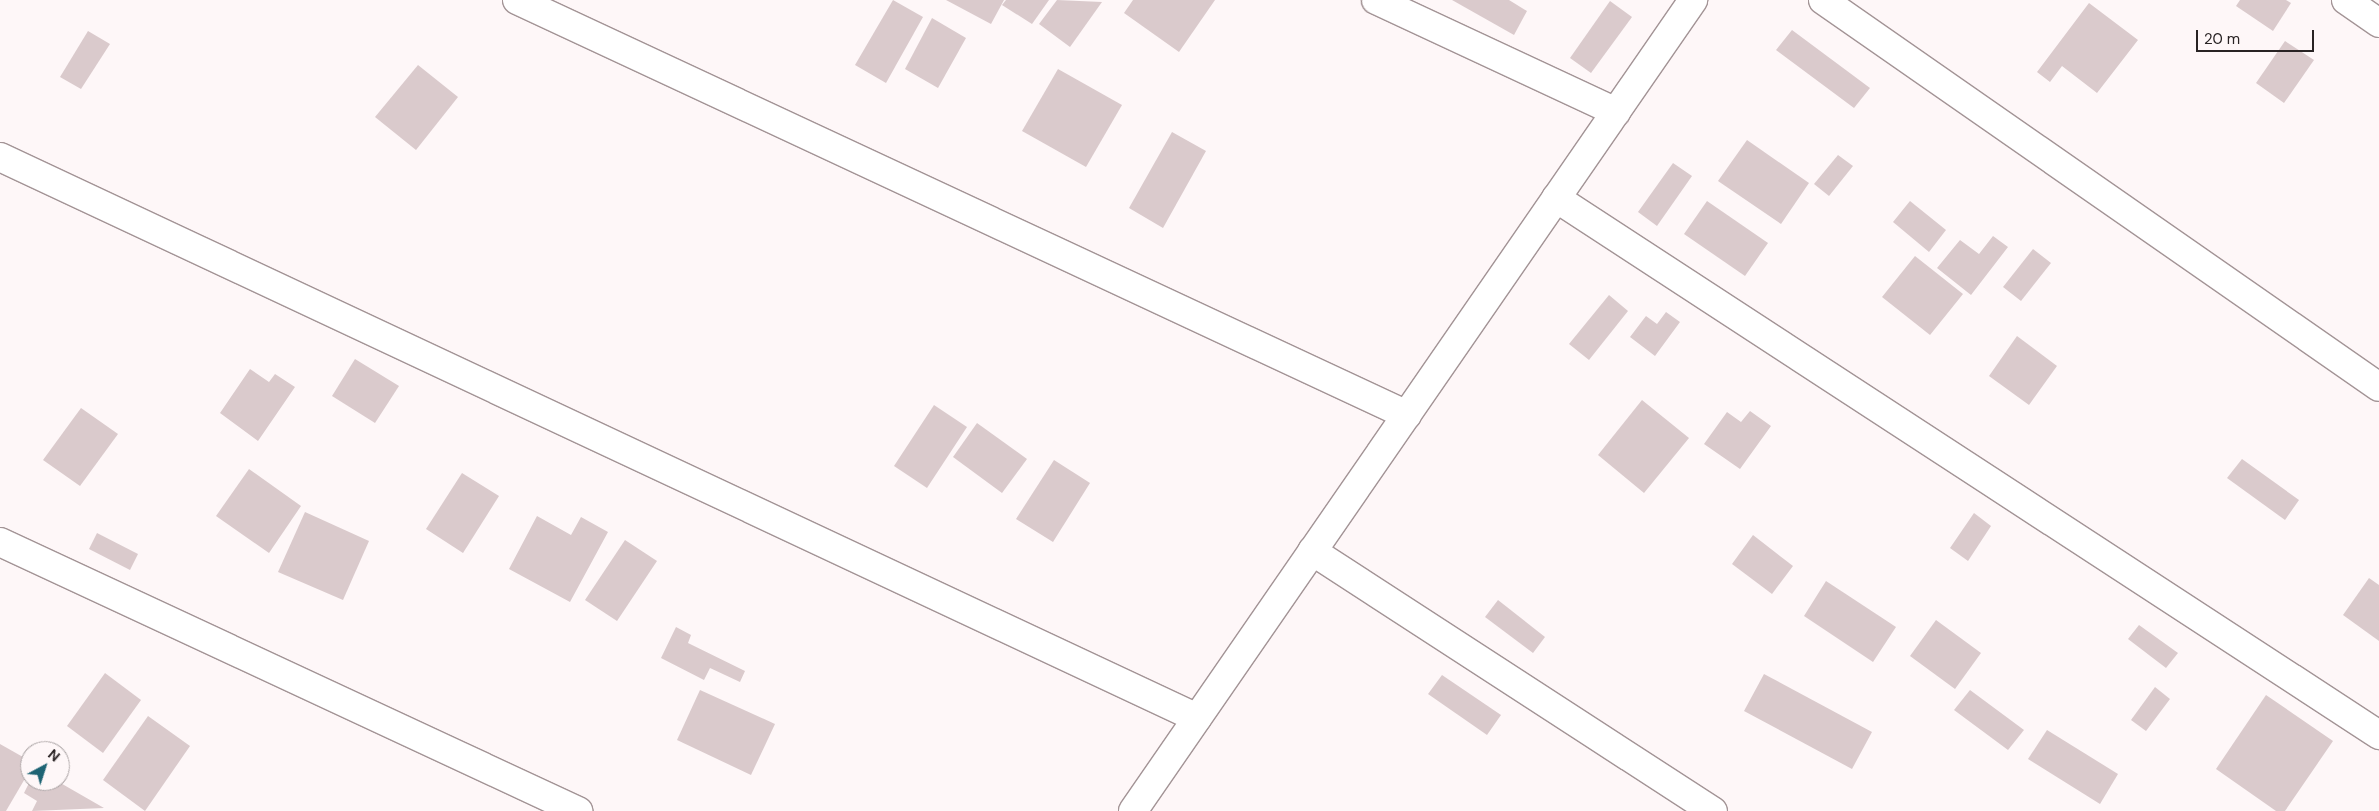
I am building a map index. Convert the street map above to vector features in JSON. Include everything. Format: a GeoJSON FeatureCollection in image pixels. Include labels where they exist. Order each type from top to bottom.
{"type":"FeatureCollection","features":[{"type":"Feature","properties":{"kind":"street"},"geometry":{"type":"LineString","coordinates":[[517,0],[1407,415]]}},
{"type":"Feature","properties":{"kind":"street"},"geometry":{"type":"LineString","coordinates":[[1376,0],[1616,112]]}},
{"type":"Feature","properties":{"kind":"street"},"geometry":{"type":"LineString","coordinates":[[1133,811],[1693,0]]}},
{"type":"Feature","properties":{"kind":"street"},"geometry":{"type":"LineString","coordinates":[[1823,0],[2379,387]]}},
{"type":"Feature","properties":{"kind":"street"},"geometry":{"type":"LineString","coordinates":[[2346,0],[2379,23]]}},
{"type":"Feature","properties":{"kind":"street"},"geometry":{"type":"LineString","coordinates":[[0,157],[1197,718]]}},
{"type":"Feature","properties":{"kind":"street"},"geometry":{"type":"LineString","coordinates":[[1556,198],[2379,735]]}},
{"type":"Feature","properties":{"kind":"street"},"geometry":{"type":"LineString","coordinates":[[0,542],[578,811]]}},
{"type":"Feature","properties":{"kind":"street"},"geometry":{"type":"LineString","coordinates":[[1312,551],[1713,811]]}},
{"type":"Feature","properties":{"kind":"building"},"geometry":{"type":"Polygon","coordinates":[[[893,0],[923,17],[886,83],[855,65],[893,0]]]}},
{"type":"Feature","properties":{"kind":"building"},"geometry":{"type":"Polygon","coordinates":[[[946,0],[1004,0],[991,24],[946,0]]]}},
{"type":"Feature","properties":{"kind":"building"},"geometry":{"type":"Polygon","coordinates":[[[1006,0],[1049,0],[1032,24],[1002,5],[1006,0]]]}},
{"type":"Feature","properties":{"kind":"building"},"geometry":{"type":"Polygon","coordinates":[[[1057,0],[1102,2],[1070,47],[1039,24],[1057,0]]]}},
{"type":"Feature","properties":{"kind":"building"},"geometry":{"type":"Polygon","coordinates":[[[1133,0],[1215,0],[1179,52],[1124,13],[1133,0]]]}},
{"type":"Feature","properties":{"kind":"building"},"geometry":{"type":"Polygon","coordinates":[[[1452,0],[1509,0],[1527,11],[1514,35],[1452,0]]]}},
{"type":"Feature","properties":{"kind":"building"},"geometry":{"type":"Polygon","coordinates":[[[2240,0],[2286,0],[2291,3],[2273,31],[2236,6],[2240,0]]]}},
{"type":"Feature","properties":{"kind":"building"},"geometry":{"type":"Polygon","coordinates":[[[1610,1],[1632,17],[1591,73],[1570,58],[1610,1]]]}},
{"type":"Feature","properties":{"kind":"building"},"geometry":{"type":"Polygon","coordinates":[[[2089,3],[2138,40],[2097,93],[2062,66],[2050,82],[2037,72],[2089,3]]]}},
{"type":"Feature","properties":{"kind":"building"},"geometry":{"type":"Polygon","coordinates":[[[932,18],[966,38],[938,88],[905,69],[932,18]]]}},
{"type":"Feature","properties":{"kind":"building"},"geometry":{"type":"Polygon","coordinates":[[[1792,30],[1870,88],[1854,108],[1776,50],[1792,30]]]}},
{"type":"Feature","properties":{"kind":"building"},"geometry":{"type":"Polygon","coordinates":[[[88,31],[110,44],[81,89],[60,77],[88,31]]]}},
{"type":"Feature","properties":{"kind":"building"},"geometry":{"type":"Polygon","coordinates":[[[2285,41],[2314,60],[2284,103],[2256,83],[2285,41]]]}},
{"type":"Feature","properties":{"kind":"building"},"geometry":{"type":"Polygon","coordinates":[[[418,65],[458,97],[416,150],[375,117],[418,65]]]}},
{"type":"Feature","properties":{"kind":"building"},"geometry":{"type":"Polygon","coordinates":[[[1058,69],[1122,105],[1086,167],[1022,131],[1058,69]]]}},
{"type":"Feature","properties":{"kind":"building"},"geometry":{"type":"Polygon","coordinates":[[[1172,132],[1206,151],[1163,228],[1129,208],[1172,132]]]}},
{"type":"Feature","properties":{"kind":"building"},"geometry":{"type":"Polygon","coordinates":[[[1747,140],[1809,183],[1781,224],[1718,181],[1747,140]]]}},
{"type":"Feature","properties":{"kind":"building"},"geometry":{"type":"Polygon","coordinates":[[[1838,155],[1853,166],[1829,196],[1814,184],[1838,155]]]}},
{"type":"Feature","properties":{"kind":"building"},"geometry":{"type":"Polygon","coordinates":[[[1673,163],[1692,176],[1657,226],[1638,212],[1673,163]]]}},
{"type":"Feature","properties":{"kind":"building"},"geometry":{"type":"Polygon","coordinates":[[[1707,201],[1768,243],[1745,276],[1684,234],[1707,201]]]}},
{"type":"Feature","properties":{"kind":"building"},"geometry":{"type":"Polygon","coordinates":[[[1910,201],[1946,230],[1929,252],[1893,222],[1910,201]]]}},
{"type":"Feature","properties":{"kind":"building"},"geometry":{"type":"Polygon","coordinates":[[[1993,236],[2008,247],[1971,295],[1937,268],[1960,240],[1979,254],[1993,236]]]}},
{"type":"Feature","properties":{"kind":"building"},"geometry":{"type":"Polygon","coordinates":[[[2033,249],[2051,263],[2021,301],[2003,287],[2033,249]]]}},
{"type":"Feature","properties":{"kind":"building"},"geometry":{"type":"Polygon","coordinates":[[[1915,256],[1963,294],[1930,335],[1882,297],[1915,256]]]}},
{"type":"Feature","properties":{"kind":"building"},"geometry":{"type":"Polygon","coordinates":[[[1609,295],[1628,311],[1589,360],[1569,344],[1609,295]]]}},
{"type":"Feature","properties":{"kind":"building"},"geometry":{"type":"Polygon","coordinates":[[[1666,312],[1680,322],[1655,356],[1630,337],[1646,316],[1657,324],[1666,312]]]}},
{"type":"Feature","properties":{"kind":"building"},"geometry":{"type":"Polygon","coordinates":[[[2017,336],[2057,366],[2029,405],[1989,376],[2017,336]]]}},
{"type":"Feature","properties":{"kind":"building"},"geometry":{"type":"Polygon","coordinates":[[[355,359],[399,386],[375,423],[332,396],[355,359]]]}},
{"type":"Feature","properties":{"kind":"building"},"geometry":{"type":"Polygon","coordinates":[[[250,369],[269,382],[275,374],[295,387],[258,441],[220,413],[250,369]]]}},
{"type":"Feature","properties":{"kind":"building"},"geometry":{"type":"Polygon","coordinates":[[[1642,400],[1689,438],[1644,493],[1598,455],[1642,400]]]}},
{"type":"Feature","properties":{"kind":"building"},"geometry":{"type":"Polygon","coordinates":[[[934,405],[967,427],[927,488],[894,466],[934,405]]]}},
{"type":"Feature","properties":{"kind":"building"},"geometry":{"type":"Polygon","coordinates":[[[81,408],[118,434],[80,486],[43,460],[81,408]]]}},
{"type":"Feature","properties":{"kind":"building"},"geometry":{"type":"Polygon","coordinates":[[[1750,411],[1771,426],[1740,469],[1704,444],[1727,412],[1741,422],[1750,411]]]}},
{"type":"Feature","properties":{"kind":"building"},"geometry":{"type":"Polygon","coordinates":[[[977,423],[1027,459],[1002,493],[953,457],[977,423]]]}},
{"type":"Feature","properties":{"kind":"building"},"geometry":{"type":"Polygon","coordinates":[[[2242,459],[2299,500],[2285,520],[2227,478],[2242,459]]]}},
{"type":"Feature","properties":{"kind":"building"},"geometry":{"type":"Polygon","coordinates":[[[1054,460],[1090,483],[1053,542],[1016,519],[1054,460]]]}},
{"type":"Feature","properties":{"kind":"building"},"geometry":{"type":"Polygon","coordinates":[[[249,469],[301,506],[269,553],[216,516],[249,469]]]}},
{"type":"Feature","properties":{"kind":"building"},"geometry":{"type":"Polygon","coordinates":[[[462,473],[499,496],[463,553],[426,529],[462,473]]]}},
{"type":"Feature","properties":{"kind":"building"},"geometry":{"type":"Polygon","coordinates":[[[305,512],[369,541],[343,600],[278,572],[305,512]]]}},
{"type":"Feature","properties":{"kind":"building"},"geometry":{"type":"Polygon","coordinates":[[[1974,513],[1991,526],[1968,561],[1950,548],[1974,513]]]}},
{"type":"Feature","properties":{"kind":"building"},"geometry":{"type":"Polygon","coordinates":[[[537,516],[571,535],[581,517],[608,532],[570,602],[509,569],[537,516]]]}},
{"type":"Feature","properties":{"kind":"building"},"geometry":{"type":"Polygon","coordinates":[[[97,533],[138,554],[130,570],[89,549],[97,533]]]}},
{"type":"Feature","properties":{"kind":"building"},"geometry":{"type":"Polygon","coordinates":[[[1753,535],[1793,566],[1772,594],[1732,564],[1753,535]]]}},
{"type":"Feature","properties":{"kind":"building"},"geometry":{"type":"Polygon","coordinates":[[[625,540],[657,561],[617,621],[585,600],[625,540]]]}},
{"type":"Feature","properties":{"kind":"building"},"geometry":{"type":"Polygon","coordinates":[[[2369,578],[2379,585],[2379,641],[2343,615],[2369,578]]]}},
{"type":"Feature","properties":{"kind":"building"},"geometry":{"type":"Polygon","coordinates":[[[1826,581],[1896,627],[1873,662],[1804,616],[1826,581]]]}},
{"type":"Feature","properties":{"kind":"building"},"geometry":{"type":"Polygon","coordinates":[[[1498,600],[1545,637],[1533,653],[1485,617],[1498,600]]]}},
{"type":"Feature","properties":{"kind":"building"},"geometry":{"type":"Polygon","coordinates":[[[1936,620],[1981,653],[1955,689],[1910,656],[1936,620]]]}},
{"type":"Feature","properties":{"kind":"building"},"geometry":{"type":"Polygon","coordinates":[[[2139,625],[2178,653],[2166,668],[2128,639],[2139,625]]]}},
{"type":"Feature","properties":{"kind":"building"},"geometry":{"type":"Polygon","coordinates":[[[676,627],[691,635],[688,643],[745,671],[740,682],[710,668],[704,680],[661,658],[676,627]]]}},
{"type":"Feature","properties":{"kind":"building"},"geometry":{"type":"Polygon","coordinates":[[[105,673],[141,700],[103,753],[67,726],[105,673]]]}},
{"type":"Feature","properties":{"kind":"building"},"geometry":{"type":"Polygon","coordinates":[[[1764,674],[1872,732],[1852,769],[1744,711],[1764,674]]]}},
{"type":"Feature","properties":{"kind":"building"},"geometry":{"type":"Polygon","coordinates":[[[1442,675],[1501,715],[1487,735],[1428,694],[1442,675]]]}},
{"type":"Feature","properties":{"kind":"building"},"geometry":{"type":"Polygon","coordinates":[[[2155,687],[2170,699],[2146,731],[2131,720],[2155,687]]]}},
{"type":"Feature","properties":{"kind":"building"},"geometry":{"type":"Polygon","coordinates":[[[700,690],[775,724],[751,775],[677,740],[700,690]]]}},
{"type":"Feature","properties":{"kind":"building"},"geometry":{"type":"Polygon","coordinates":[[[1970,690],[2024,730],[2008,750],[1954,710],[1970,690]]]}},
{"type":"Feature","properties":{"kind":"building"},"geometry":{"type":"Polygon","coordinates":[[[2266,695],[2333,741],[2285,811],[2276,811],[2216,769],[2266,695]]]}},
{"type":"Feature","properties":{"kind":"building"},"geometry":{"type":"Polygon","coordinates":[[[148,716],[190,746],[145,811],[103,780],[148,716]]]}},
{"type":"Feature","properties":{"kind":"building"},"geometry":{"type":"Polygon","coordinates":[[[2047,730],[2118,774],[2100,804],[2028,759],[2047,730]]]}},
{"type":"Feature","properties":{"kind":"building"},"geometry":{"type":"Polygon","coordinates":[[[0,744],[20,755],[20,787],[6,811],[0,811],[0,744]]]}},
{"type":"Feature","properties":{"kind":"building"},"geometry":{"type":"Polygon","coordinates":[[[70,788],[104,808],[32,811],[37,801],[24,793],[25,791],[70,791],[70,788]]]}}]}
